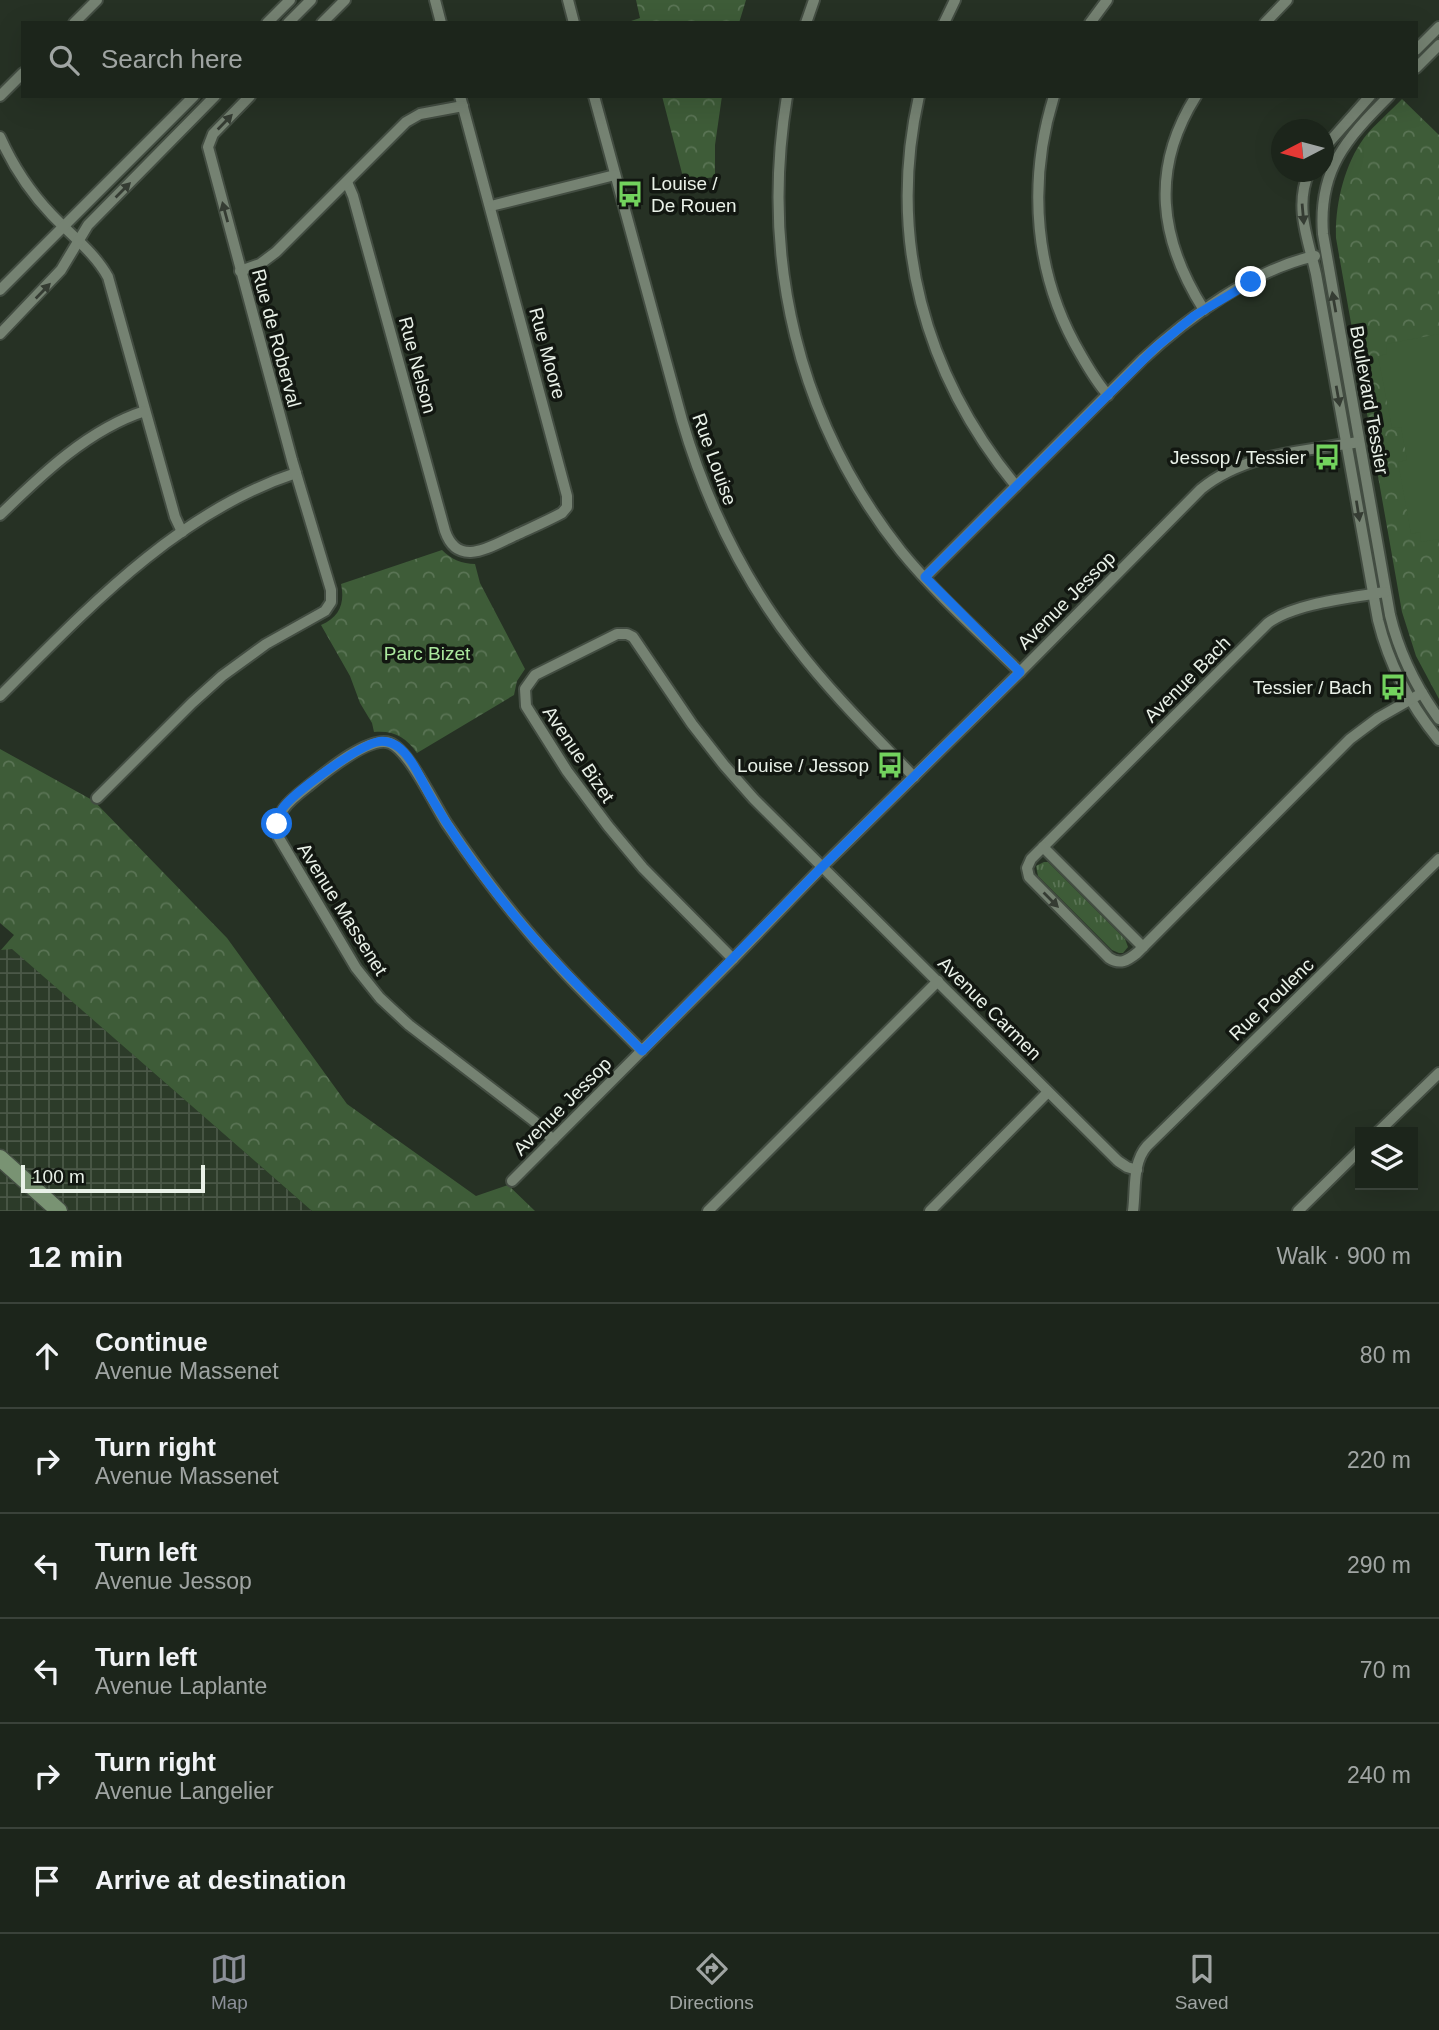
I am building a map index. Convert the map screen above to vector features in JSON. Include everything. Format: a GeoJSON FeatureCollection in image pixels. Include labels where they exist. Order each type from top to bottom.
{"type":"FeatureCollection","features":[{"type":"Feature","properties":{"kind":"street"},"geometry":{"type":"LineString","coordinates":[[76,21],[97,0]]}},
{"type":"Feature","properties":{"kind":"street"},"geometry":{"type":"LineString","coordinates":[[269,21],[290,0]]}},
{"type":"Feature","properties":{"kind":"street"},"geometry":{"type":"LineString","coordinates":[[290,21],[311,0]]}},
{"type":"Feature","properties":{"kind":"street"},"geometry":{"type":"LineString","coordinates":[[435,0],[440,21]]}},
{"type":"Feature","properties":{"kind":"street"},"geometry":{"type":"LineString","coordinates":[[568,0],[573,21]]}},
{"type":"Feature","properties":{"kind":"street"},"geometry":{"type":"LineString","coordinates":[[807,21],[814,0]]}},
{"type":"Feature","properties":{"kind":"street"},"geometry":{"type":"LineString","coordinates":[[945,21],[955,0]]}},
{"type":"Feature","properties":{"kind":"street"},"geometry":{"type":"LineString","coordinates":[[1091,21],[1107,0]]}},
{"type":"Feature","properties":{"kind":"street"},"geometry":{"type":"LineString","coordinates":[[1267,21],[1287,0]]}},
{"type":"Feature","properties":{"kind":"street"},"geometry":{"type":"LineString","coordinates":[[324,21],[338,2]]}},
{"type":"Feature","properties":{"kind":"street"},"geometry":{"type":"LineString","coordinates":[[1418,48],[1439,27]]}},
{"type":"Feature","properties":{"kind":"street"},"geometry":{"type":"LineString","coordinates":[[1418,66],[1439,45]]}},
{"type":"Feature","properties":{"kind":"street"},"geometry":{"type":"LineString","coordinates":[[0,96],[21,75]]}},
{"type":"Feature","properties":{"kind":"street"},"geometry":{"type":"LineString","coordinates":[[0,78],[9,86]]}},
{"type":"Feature","properties":{"kind":"street"},"geometry":{"type":"LineString","coordinates":[[0,290],[192,98]]}},
{"type":"Feature","properties":{"kind":"street"},"geometry":{"type":"LineString","coordinates":[[0,334],[52,281],[88,225],[213,98]]}},
{"type":"Feature","properties":{"kind":"street","name":"Rue de Roberval"},"geometry":{"type":"LineString","coordinates":[[97,798],[212,684],[255,652],[325,611],[331,601],[331,590],[296,473],[208,147],[211,137],[248,98]]}},
{"type":"Feature","properties":{"kind":"street","name":"Rue Louise"},"geometry":{"type":"LineString","coordinates":[[594,98],[687,438],[720,525],[756,589],[797,649],[824,682],[914,777]]}},
{"type":"Feature","properties":{"kind":"street"},"geometry":{"type":"LineString","coordinates":[[788,98],[780,159],[779,236],[787,300],[798,348],[816,400],[839,454],[888,533],[925,577],[1020,672]]}},
{"type":"Feature","properties":{"kind":"street"},"geometry":{"type":"LineString","coordinates":[[919,98],[911,145],[908,203],[911,253],[920,303],[933,344],[956,397],[986,447],[1016,486]]}},
{"type":"Feature","properties":{"kind":"street"},"geometry":{"type":"LineString","coordinates":[[1053,98],[1043,138],[1038,181],[1038,217],[1043,252],[1063,321],[1088,367],[1108,395]]}},
{"type":"Feature","properties":{"kind":"street"},"geometry":{"type":"LineString","coordinates":[[1195,98],[1173,146],[1168,167],[1166,201],[1176,256],[1184,276],[1204,310]]}},
{"type":"Feature","properties":{"kind":"street"},"geometry":{"type":"LineString","coordinates":[[1334,137],[1368,98]]}},
{"type":"Feature","properties":{"kind":"street","name":"Boulevard Tessier"},"geometry":{"type":"LineString","coordinates":[[1386,98],[1351,136],[1330,174],[1322,209],[1326,254],[1385,592],[1398,643],[1422,693],[1439,719]]}},
{"type":"Feature","properties":{"kind":"street"},"geometry":{"type":"LineString","coordinates":[[240,271],[254,267],[270,257],[406,122],[420,114],[462,101]]}},
{"type":"Feature","properties":{"kind":"street","name":"Rue Moore"},"geometry":{"type":"LineString","coordinates":[[462,101],[568,502],[565,510],[558,515],[485,549],[463,551]]}},
{"type":"Feature","properties":{"kind":"street"},"geometry":{"type":"LineString","coordinates":[[0,137],[23,178],[49,212],[102,267],[111,284],[175,517],[182,532]]}},
{"type":"Feature","properties":{"kind":"street"},"geometry":{"type":"LineString","coordinates":[[491,206],[615,175]]}},
{"type":"Feature","properties":{"kind":"street","name":"Rue Nelson"},"geometry":{"type":"LineString","coordinates":[[347,182],[445,531],[450,543],[463,551]]}},
{"type":"Feature","properties":{"kind":"street","name":"Boulevard Tessier"},"geometry":{"type":"LineString","coordinates":[[1305,182],[1301,207],[1303,222],[1312,256],[1347,444],[1372,594],[1394,667],[1411,700],[1439,740]]}},
{"type":"Feature","properties":{"kind":"street"},"geometry":{"type":"LineString","coordinates":[[925,577],[1155,348],[1204,310],[1261,277],[1312,256],[1326,254]]}},
{"type":"Feature","properties":{"kind":"street"},"geometry":{"type":"LineString","coordinates":[[0,515],[58,463],[92,438],[113,424],[145,411]]}},
{"type":"Feature","properties":{"kind":"street","name":"Avenue Jessop"},"geometry":{"type":"LineString","coordinates":[[512,1181],[1192,497],[1216,478],[1252,461],[1359,442]]}},
{"type":"Feature","properties":{"kind":"street"},"geometry":{"type":"LineString","coordinates":[[0,696],[106,591],[144,559],[182,532],[246,494],[296,473]]}},
{"type":"Feature","properties":{"kind":"street","name":"Avenue Bach"},"geometry":{"type":"LineString","coordinates":[[1385,592],[1296,608],[1273,619],[1043,847],[1027,864],[1029,877],[1109,958],[1125,961],[1143,947],[1350,738],[1378,718],[1422,693]]}},
{"type":"Feature","properties":{"kind":"street","name":"Avenue Bizet"},"geometry":{"type":"LineString","coordinates":[[733,959],[643,868],[572,778],[526,706],[524,693],[532,677],[617,634],[633,637],[680,708],[724,765],[822,867]]}},
{"type":"Feature","properties":{"kind":"street","name":"Avenue Massenet"},"geometry":{"type":"LineString","coordinates":[[553,1140],[534,1121],[398,1016],[371,988],[356,968],[279,838],[278,820],[284,807],[321,776],[368,746],[386,741],[400,749],[488,883],[555,963],[642,1051]]}},
{"type":"Feature","properties":{"kind":"street"},"geometry":{"type":"LineString","coordinates":[[1043,847],[1143,947]]}},
{"type":"Feature","properties":{"kind":"street","name":"Rue Poulenc"},"geometry":{"type":"LineString","coordinates":[[1137,1170],[1139,1158],[1147,1146],[1439,859]]}},
{"type":"Feature","properties":{"kind":"street","name":"Avenue Carmen"},"geometry":{"type":"LineString","coordinates":[[822,867],[1122,1164],[1137,1170]]}},
{"type":"Feature","properties":{"kind":"street"},"geometry":{"type":"LineString","coordinates":[[708,1211],[938,981]]}},
{"type":"Feature","properties":{"kind":"street"},"geometry":{"type":"LineString","coordinates":[[1383,1127],[1439,1073]]}},
{"type":"Feature","properties":{"kind":"street"},"geometry":{"type":"LineString","coordinates":[[930,1211],[1048,1092]]}},
{"type":"Feature","properties":{"kind":"street"},"geometry":{"type":"LineString","coordinates":[[1298,1211],[1355,1155]]}},
{"type":"Feature","properties":{"kind":"street"},"geometry":{"type":"LineString","coordinates":[[0,1158],[59,1211]]}},
{"type":"Feature","properties":{"kind":"street"},"geometry":{"type":"LineString","coordinates":[[1133,1211],[1137,1170]]}},
{"type":"Feature","properties":{"kind":"shaded area"},"geometry":{"type":"Polygon","coordinates":[[[9,946],[312,1211],[0,1211],[0,950],[9,946]]]}},
{"type":"Feature","properties":{"kind":"green space"},"geometry":{"type":"Polygon","coordinates":[[[636,0],[746,0],[740,21],[631,21],[640,18],[636,0]]]}},
{"type":"Feature","properties":{"kind":"green space"},"geometry":{"type":"Polygon","coordinates":[[[663,98],[722,98],[715,145],[715,177],[684,181],[663,98]]]}},
{"type":"Feature","properties":{"kind":"green space"},"geometry":{"type":"Polygon","coordinates":[[[1402,99],[1439,135],[1439,699],[1416,656],[1402,612],[1336,238],[1339,199],[1351,160],[1364,138],[1402,99]]]}},
{"type":"Feature","properties":{"kind":"green space"},"geometry":{"type":"Polygon","coordinates":[[[1439,334],[1439,539],[1421,542],[1420,532],[1411,534],[1398,462],[1407,460],[1401,427],[1392,428],[1378,356],[1387,354],[1386,344],[1439,334]]]}},
{"type":"Feature","properties":{"kind":"green space","name":"Parc Bizet"},"geometry":{"type":"Polygon","coordinates":[[[442,550],[457,560],[475,564],[480,583],[525,669],[517,681],[514,695],[417,753],[398,736],[387,732],[374,732],[350,676],[321,625],[333,618],[340,609],[341,584],[442,550]]]}},
{"type":"Feature","properties":{"kind":"green space"},"geometry":{"type":"Polygon","coordinates":[[[0,749],[94,801],[227,938],[347,1104],[476,1196],[508,1185],[535,1211],[312,1211],[12,949],[1,950],[14,935],[0,923],[0,749]]]}},
{"type":"Feature","properties":{"kind":"green space"},"geometry":{"type":"Polygon","coordinates":[[[1048,862],[1125,939],[1128,947],[1123,953],[1112,950],[1038,876],[1036,866],[1048,862]]]}},
{"type":"Feature","properties":{"kind":"place","name":"Louise / De Rouen"},"geometry":{"type":"Point","coordinates":[630,194]}},
{"type":"Feature","properties":{"kind":"place","name":"Jessop / Tessier"},"geometry":{"type":"Point","coordinates":[1327,457]}},
{"type":"Feature","properties":{"kind":"place","name":"Tessier / Bach"},"geometry":{"type":"Point","coordinates":[1393,687]}},
{"type":"Feature","properties":{"kind":"place","name":"Louise / Jessop"},"geometry":{"type":"Point","coordinates":[890,765]}},
{"type":"Feature","properties":{"kind":"route"},"geometry":{"type":"LineString","coordinates":[[277,824],[279,815],[288,803],[354,753],[377,742],[386,741],[393,744],[408,759],[488,883],[555,963],[642,1051],[822,867],[1020,672],[925,577],[1155,348],[1194,316],[1251,282]]}}]}
